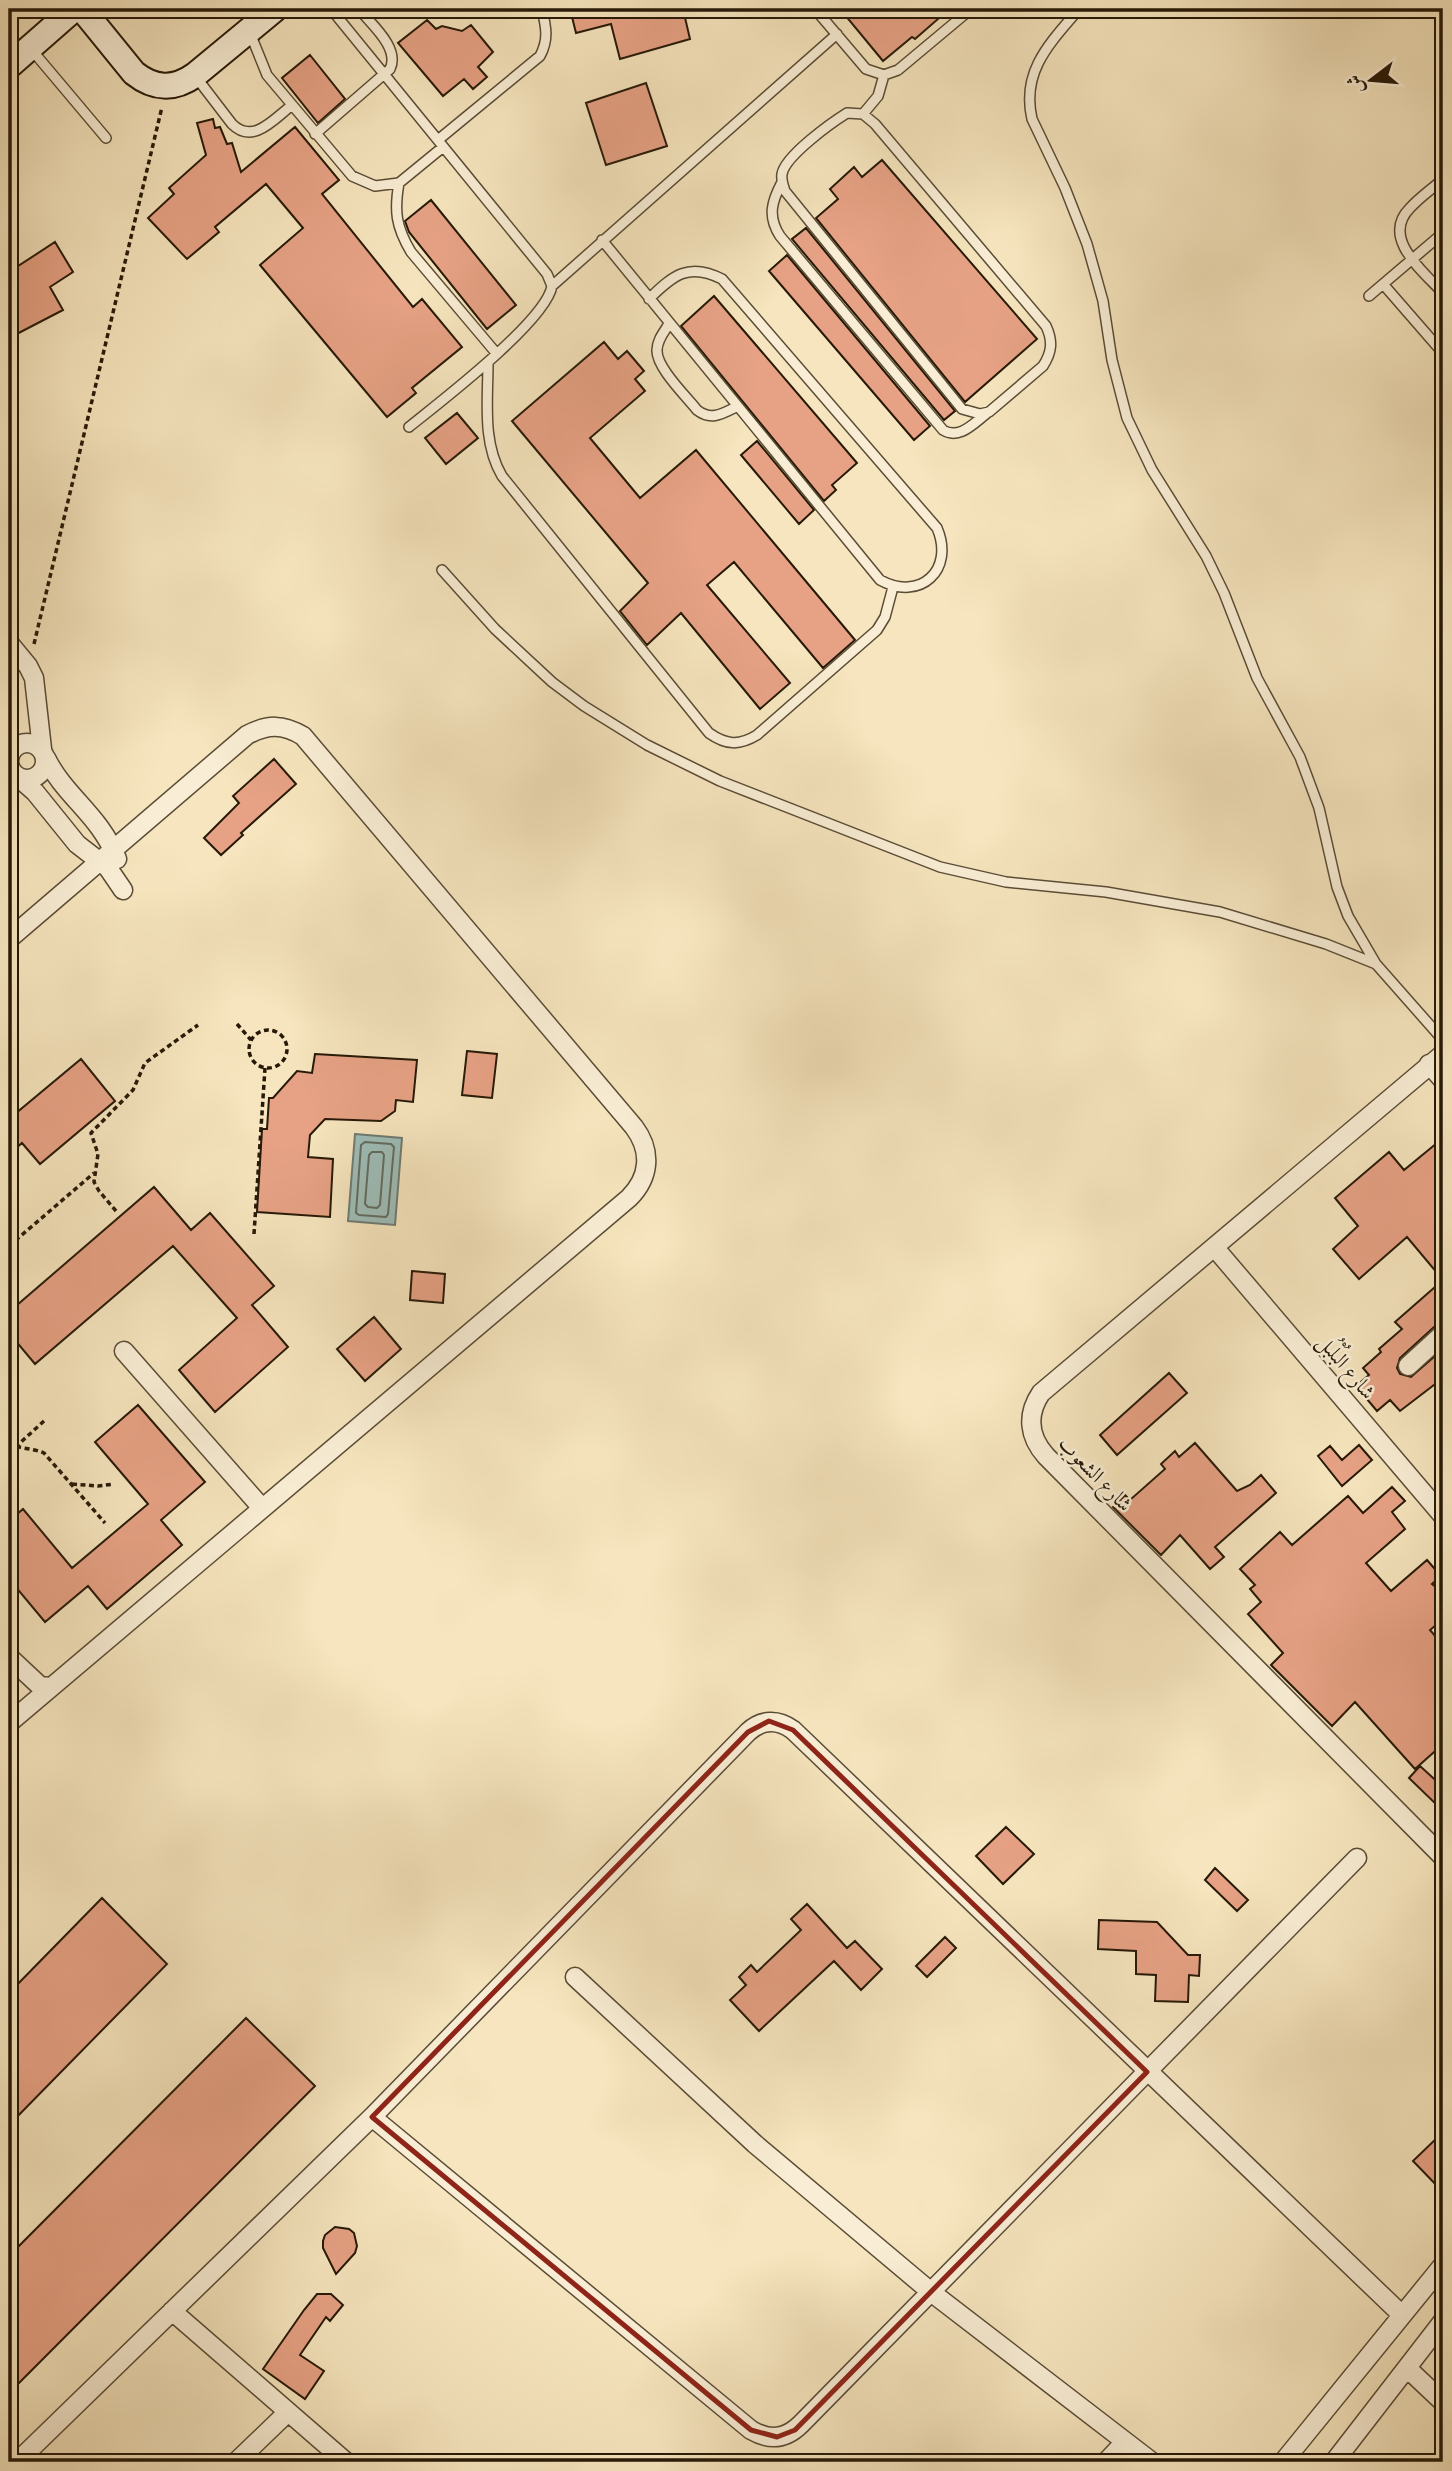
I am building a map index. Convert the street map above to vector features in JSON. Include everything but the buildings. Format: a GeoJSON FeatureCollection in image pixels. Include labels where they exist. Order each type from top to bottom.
{"type":"FeatureCollection","features":[{"type":"Feature","properties":{"kind":"street"},"geometry":{"type":"LineString","coordinates":[[9,66],[74,9]]}},
{"type":"Feature","properties":{"kind":"street"},"geometry":{"type":"LineString","coordinates":[[82,9],[134,73],[144,80],[167,86],[186,81],[275,9]]}},
{"type":"Feature","properties":{"kind":"street"},"geometry":{"type":"LineString","coordinates":[[9,643],[34,678],[44,754],[43,771],[38,776],[32,779],[13,773]]}},
{"type":"Feature","properties":{"kind":"street"},"geometry":{"type":"LineString","coordinates":[[22,744],[37,703]]}},
{"type":"Feature","properties":{"kind":"street"},"geometry":{"type":"LineString","coordinates":[[9,939],[247,735],[261,728],[275,726],[290,729],[303,736],[634,1127],[645,1147],[647,1158],[643,1180],[629,1198],[9,1723]]}},
{"type":"Feature","properties":{"kind":"street"},"geometry":{"type":"LineString","coordinates":[[107,855],[77,844],[35,792],[13,773],[12,751],[29,743],[44,754],[57,777],[102,829],[107,855],[127,886]]}},
{"type":"Feature","properties":{"kind":"street"},"geometry":{"type":"LineString","coordinates":[[1436,1059],[1443,1080]]}},
{"type":"Feature","properties":{"kind":"street","name":"شارع الشعوب"},"geometry":{"type":"LineString","coordinates":[[1436,1059],[1041,1393],[1031,1412],[1032,1436],[1046,1456],[1443,1855]]}},
{"type":"Feature","properties":{"kind":"street","name":"شارع البُلْبُل"},"geometry":{"type":"LineString","coordinates":[[1215,1248],[1443,1516]]}},
{"type":"Feature","properties":{"kind":"street"},"geometry":{"type":"LineString","coordinates":[[1408,1366],[1443,1334]]}},
{"type":"Feature","properties":{"kind":"street"},"geometry":{"type":"LineString","coordinates":[[124,1351],[262,1508]]}},
{"type":"Feature","properties":{"kind":"street"},"geometry":{"type":"LineString","coordinates":[[9,1657],[40,1686],[51,1687]]}},
{"type":"Feature","properties":{"kind":"street"},"geometry":{"type":"LineString","coordinates":[[18,2462],[372,2117],[748,1732],[769,1721],[778,1722],[793,1730],[1402,2315]]}},
{"type":"Feature","properties":{"kind":"street"},"geometry":{"type":"LineString","coordinates":[[372,2117],[759,2435],[777,2437],[795,2430],[1357,1858]]}},
{"type":"Feature","properties":{"kind":"street"},"geometry":{"type":"LineString","coordinates":[[575,1977],[755,2144],[931,2292],[1152,2462]]}},
{"type":"Feature","properties":{"kind":"street"},"geometry":{"type":"LineString","coordinates":[[1283,2462],[1443,2265]]}},
{"type":"Feature","properties":{"kind":"street"},"geometry":{"type":"LineString","coordinates":[[172,2311],[346,2462]]}},
{"type":"Feature","properties":{"kind":"street"},"geometry":{"type":"LineString","coordinates":[[1334,2462],[1443,2321]]}},
{"type":"Feature","properties":{"kind":"street"},"geometry":{"type":"LineString","coordinates":[[1407,2368],[1443,2402]]}},
{"type":"Feature","properties":{"kind":"street"},"geometry":{"type":"LineString","coordinates":[[236,2462],[288,2412]]}},
{"type":"Feature","properties":{"kind":"street"},"geometry":{"type":"LineString","coordinates":[[1106,2462],[1125,2442]]}},
{"type":"Feature","properties":{"kind":"lane"},"geometry":{"type":"LineString","coordinates":[[331,9],[547,274],[552,286]]}},
{"type":"Feature","properties":{"kind":"lane"},"geometry":{"type":"LineString","coordinates":[[315,134],[384,74],[393,62],[393,55],[359,9]]}},
{"type":"Feature","properties":{"kind":"lane"},"geometry":{"type":"LineString","coordinates":[[249,32],[267,75],[291,106],[352,176],[375,186],[399,183],[540,57],[547,33],[542,9]]}},
{"type":"Feature","properties":{"kind":"lane"},"geometry":{"type":"LineString","coordinates":[[815,9],[866,69],[884,75],[898,70],[971,9]]}},
{"type":"Feature","properties":{"kind":"lane"},"geometry":{"type":"LineString","coordinates":[[1079,9],[1041,57],[1034,69],[1028,95],[1032,119],[1077,216],[1090,254],[1127,418],[1152,470],[1206,556],[1224,593],[1257,678],[1300,757],[1319,808],[1337,887],[1348,916],[1376,964],[1443,1040]]}},
{"type":"Feature","properties":{"kind":"lane"},"geometry":{"type":"LineString","coordinates":[[409,427],[497,354],[544,306],[552,286],[602,240],[837,34]]}},
{"type":"Feature","properties":{"kind":"lane"},"geometry":{"type":"LineString","coordinates":[[29,48],[106,138]]}},
{"type":"Feature","properties":{"kind":"lane"},"geometry":{"type":"LineString","coordinates":[[194,75],[232,124],[247,134],[256,133],[291,106]]}},
{"type":"Feature","properties":{"kind":"lane"},"geometry":{"type":"LineString","coordinates":[[863,114],[878,96],[884,75]]}},
{"type":"Feature","properties":{"kind":"lane"},"geometry":{"type":"LineString","coordinates":[[847,113],[863,114],[875,124],[1040,318],[1051,335],[1052,346],[1043,366],[989,412],[954,435],[943,430],[774,227],[772,204],[787,163],[847,113]]}},
{"type":"Feature","properties":{"kind":"lane"},"geometry":{"type":"LineString","coordinates":[[1443,179],[1404,215],[1400,234],[1402,243],[1413,259],[1443,293]]}},
{"type":"Feature","properties":{"kind":"lane"},"geometry":{"type":"LineString","coordinates":[[782,181],[792,202],[962,409],[980,414],[989,412]]}},
{"type":"Feature","properties":{"kind":"lane"},"geometry":{"type":"LineString","coordinates":[[399,183],[397,225],[411,252],[497,354]]}},
{"type":"Feature","properties":{"kind":"lane"},"geometry":{"type":"LineString","coordinates":[[1368,296],[1443,233]]}},
{"type":"Feature","properties":{"kind":"lane"},"geometry":{"type":"LineString","coordinates":[[602,240],[649,299],[669,324],[736,407],[869,569],[880,580],[893,587],[906,589],[931,578],[939,567],[943,554],[942,540],[937,528],[722,279],[709,272],[680,274],[667,281],[649,299]]}},
{"type":"Feature","properties":{"kind":"lane"},"geometry":{"type":"LineString","coordinates":[[1384,284],[1443,353]]}},
{"type":"Feature","properties":{"kind":"lane"},"geometry":{"type":"LineString","coordinates":[[669,324],[658,342],[656,351],[663,369],[704,415],[711,417],[736,407]]}},
{"type":"Feature","properties":{"kind":"lane"},"geometry":{"type":"LineString","coordinates":[[488,362],[488,434],[492,456],[502,476],[709,733],[720,741],[733,744],[746,742],[757,735],[866,640],[885,617],[893,587]]}},
{"type":"Feature","properties":{"kind":"lane"},"geometry":{"type":"LineString","coordinates":[[442,570],[495,629],[552,682],[647,746],[720,781],[940,867],[1006,881],[1106,892],[1220,912],[1313,940],[1376,964]]}},
{"type":"Feature","properties":{"kind":"path"},"geometry":{"type":"LineString","coordinates":[[28,666],[167,86]]}},
{"type":"Feature","properties":{"kind":"path"},"geometry":{"type":"LineString","coordinates":[[237,1024],[251,1040]]}},
{"type":"Feature","properties":{"kind":"path"},"geometry":{"type":"LineString","coordinates":[[116,1211],[94,1182],[98,1154],[91,1133],[133,1090],[145,1063],[198,1025]]}},
{"type":"Feature","properties":{"kind":"path"},"geometry":{"type":"LineString","coordinates":[[275,1031],[286,1045],[282,1063],[274,1068],[256,1065],[250,1058],[248,1049],[251,1040],[257,1033],[275,1031]]}},
{"type":"Feature","properties":{"kind":"path"},"geometry":{"type":"LineString","coordinates":[[254,1234],[265,1068]]}},
{"type":"Feature","properties":{"kind":"path"},"geometry":{"type":"LineString","coordinates":[[9,1246],[94,1173]]}},
{"type":"Feature","properties":{"kind":"path"},"geometry":{"type":"LineString","coordinates":[[9,1453],[44,1421]]}},
{"type":"Feature","properties":{"kind":"path"},"geometry":{"type":"LineString","coordinates":[[9,1442],[15,1447],[31,1447],[44,1453],[104,1523]]}},
{"type":"Feature","properties":{"kind":"path"},"geometry":{"type":"LineString","coordinates":[[70,1484],[82,1486],[114,1483]]}},
{"type":"Feature","properties":{"kind":"highlighted area"},"geometry":{"type":"Polygon","coordinates":[[[769,1721],[793,1730],[1147,2072],[795,2430],[777,2437],[751,2430],[372,2117],[748,1732],[769,1721]]]}},
{"type":"Feature","properties":{"kind":"water"},"geometry":{"type":"Polygon","coordinates":[[[355,1134],[402,1138],[395,1225],[348,1221],[355,1134]]]}}]}
